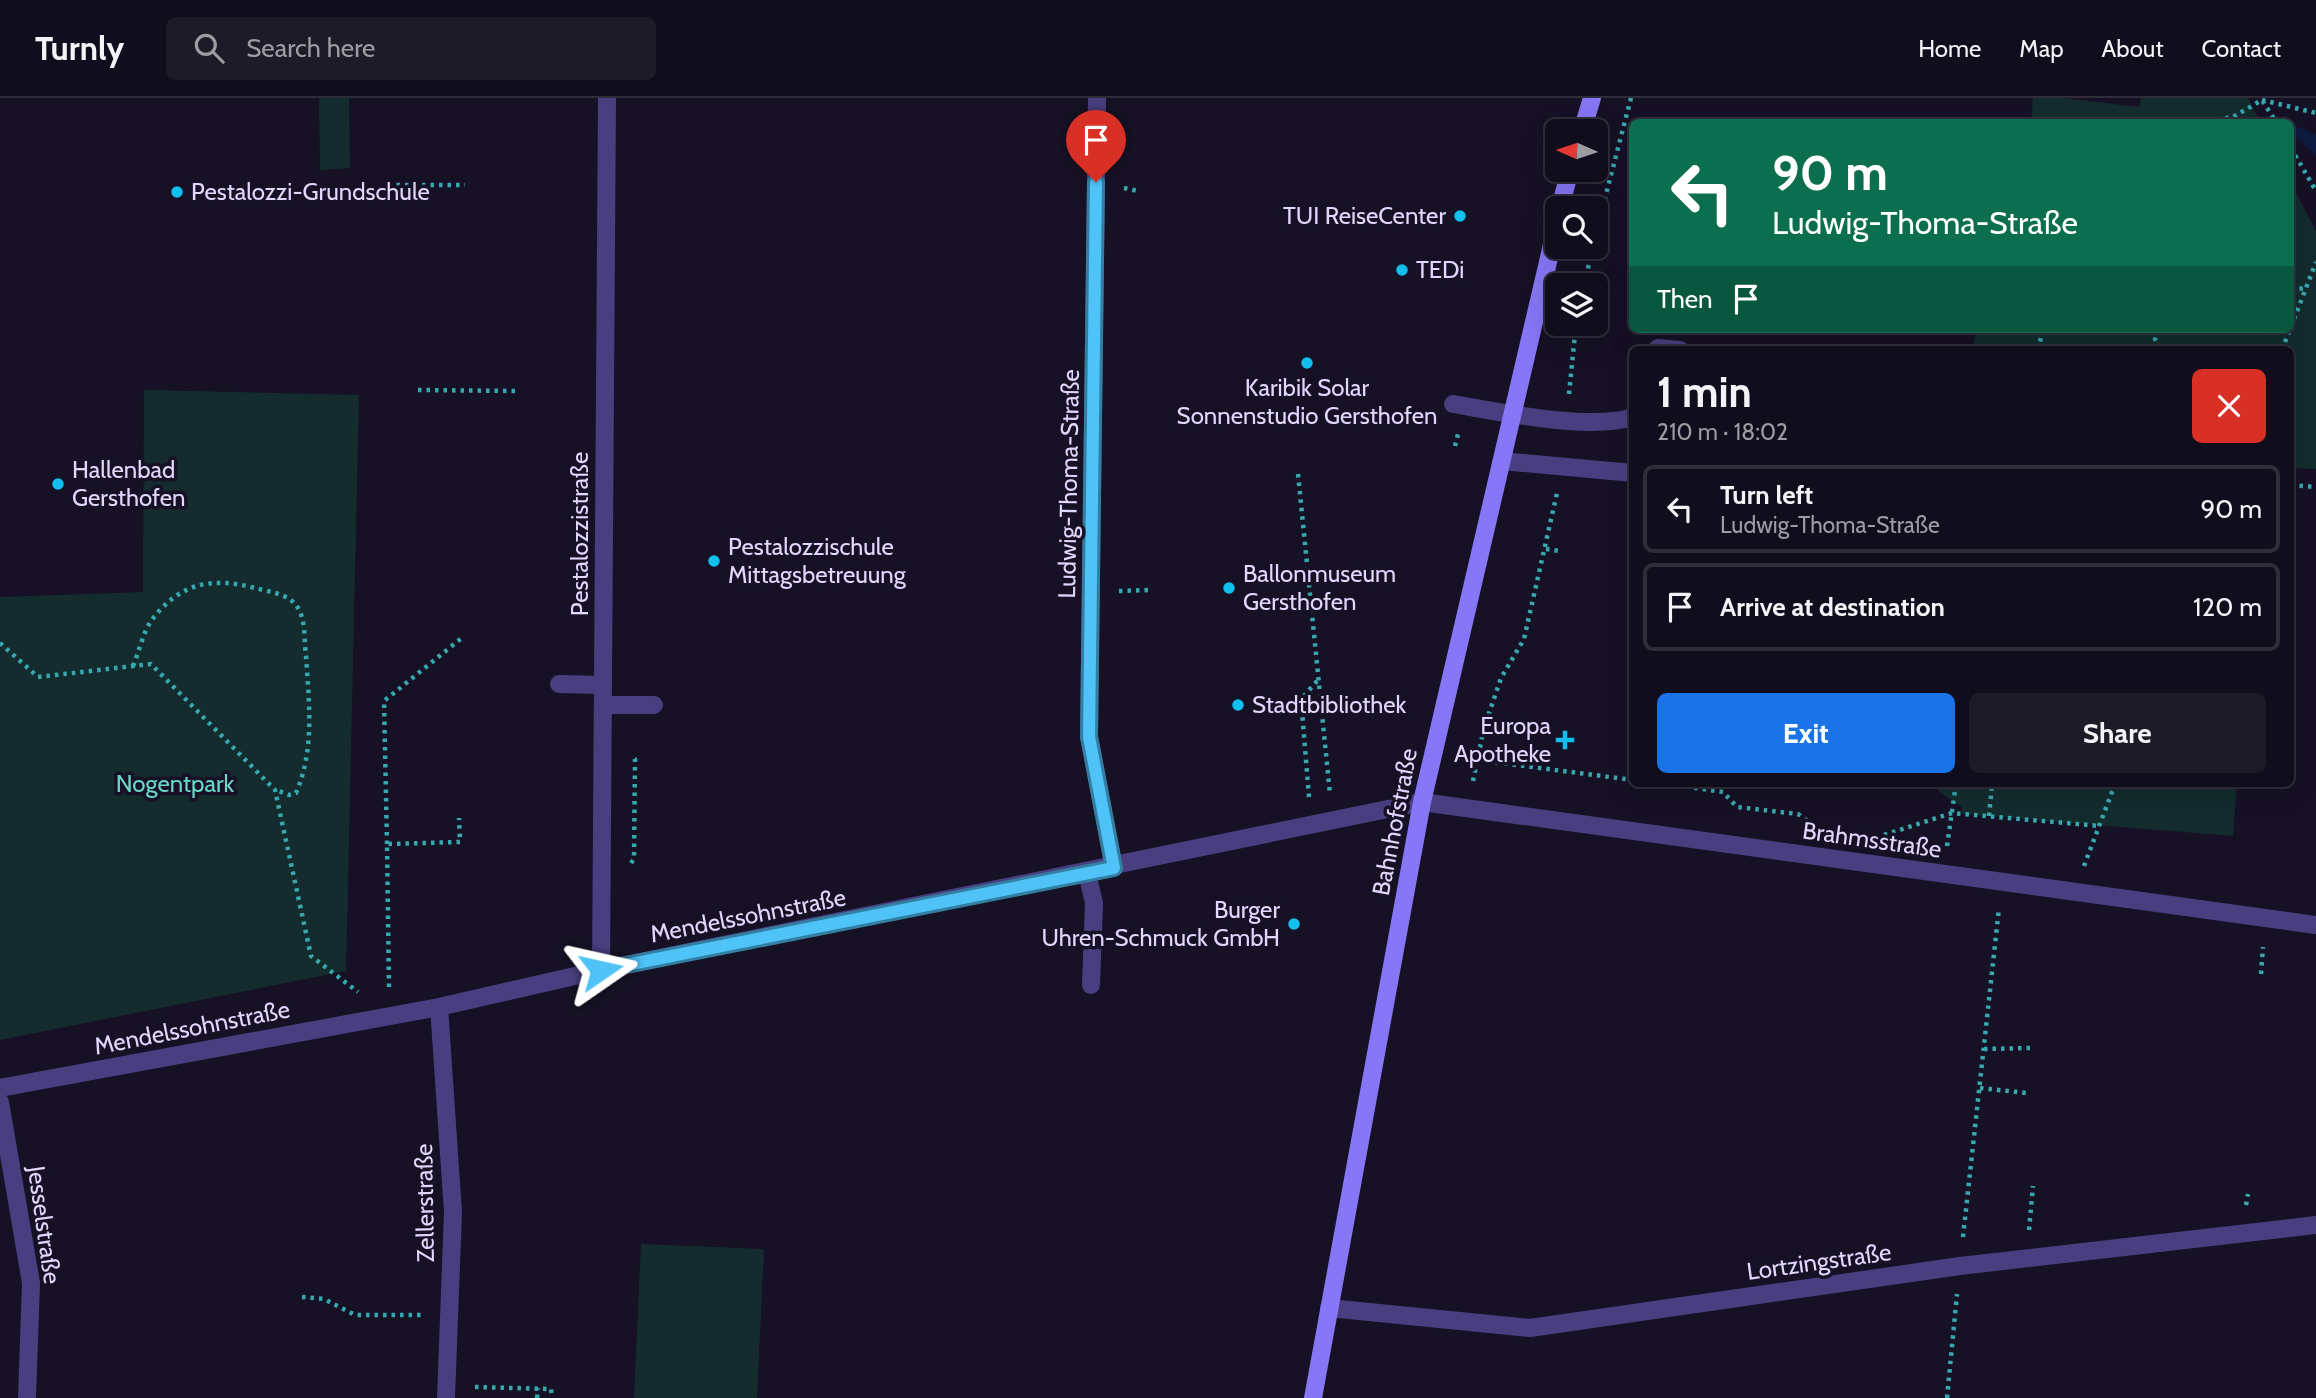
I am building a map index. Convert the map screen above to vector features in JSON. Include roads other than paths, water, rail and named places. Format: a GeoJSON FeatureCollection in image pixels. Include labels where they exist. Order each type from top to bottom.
{"type":"FeatureCollection","features":[{"type":"Feature","properties":{"kind":"main road"},"geometry":{"type":"LineString","coordinates":[[1586,119],[1592,98]]}},
{"type":"Feature","properties":{"kind":"main road","name":"Bahnhofstraße"},"geometry":{"type":"LineString","coordinates":[[1313,1398],[1422,802],[1549,259]]}},
{"type":"Feature","properties":{"kind":"street","name":"Pestalozzistraße"},"geometry":{"type":"LineString","coordinates":[[601,970],[607,98]]}},
{"type":"Feature","properties":{"kind":"street","name":"Ludwig-Thoma-Straße"},"geometry":{"type":"LineString","coordinates":[[1097,98],[1089,737],[1114,868]]}},
{"type":"Feature","properties":{"kind":"street"},"geometry":{"type":"LineString","coordinates":[[1453,404],[1567,420],[1615,423],[1629,418]]}},
{"type":"Feature","properties":{"kind":"street"},"geometry":{"type":"LineString","coordinates":[[1502,461],[1629,473]]}},
{"type":"Feature","properties":{"kind":"street"},"geometry":{"type":"LineString","coordinates":[[559,684],[603,685]]}},
{"type":"Feature","properties":{"kind":"street"},"geometry":{"type":"LineString","coordinates":[[603,705],[654,705]]}},
{"type":"Feature","properties":{"kind":"street","name":"Mendelssohnstraße"},"geometry":{"type":"LineString","coordinates":[[0,1088],[439,1007],[601,970],[1114,868],[1422,802]]}},
{"type":"Feature","properties":{"kind":"street","name":"Brahmsstraße"},"geometry":{"type":"LineString","coordinates":[[1422,802],[2316,925]]}},
{"type":"Feature","properties":{"kind":"street"},"geometry":{"type":"LineString","coordinates":[[1087,873],[1094,903],[1091,985]]}},
{"type":"Feature","properties":{"kind":"street","name":"Zellerstraße"},"geometry":{"type":"LineString","coordinates":[[439,1007],[453,1212],[446,1392]]}},
{"type":"Feature","properties":{"kind":"street","name":"Jesselstraße"},"geometry":{"type":"LineString","coordinates":[[0,1102],[31,1283],[27,1398]]}},
{"type":"Feature","properties":{"kind":"street","name":"Lortzingstraße"},"geometry":{"type":"LineString","coordinates":[[1329,1308],[1530,1328],[1960,1266],[2316,1225]]}},
{"type":"Feature","properties":{"kind":"water"},"geometry":{"type":"Polygon","coordinates":[[[2294,125],[2316,134],[2316,156],[2294,135],[2294,125]]]}},
{"type":"Feature","properties":{"kind":"place","name":"Pestalozzi-Grundschule"},"geometry":{"type":"Point","coordinates":[177,192]}},
{"type":"Feature","properties":{"kind":"place","name":"TUI ReiseCenter"},"geometry":{"type":"Point","coordinates":[1460,216]}},
{"type":"Feature","properties":{"kind":"place","name":"TEDi"},"geometry":{"type":"Point","coordinates":[1402,270]}},
{"type":"Feature","properties":{"kind":"place","name":"Karibik Solar Sonnenstudio Gersthofen"},"geometry":{"type":"Point","coordinates":[1307,363]}},
{"type":"Feature","properties":{"kind":"place","name":"Hallenbad Gersthofen"},"geometry":{"type":"Point","coordinates":[58,484]}},
{"type":"Feature","properties":{"kind":"place","name":"Pestalozzischule Mittagsbetreuung"},"geometry":{"type":"Point","coordinates":[714,561]}},
{"type":"Feature","properties":{"kind":"place","name":"Ballonmuseum Gersthofen"},"geometry":{"type":"Point","coordinates":[1229,588]}},
{"type":"Feature","properties":{"kind":"place","name":"Stadtbibliothek"},"geometry":{"type":"Point","coordinates":[1238,705]}},
{"type":"Feature","properties":{"kind":"place","name":"Europa Apotheke"},"geometry":{"type":"Point","coordinates":[1565,740]}},
{"type":"Feature","properties":{"kind":"place","name":"Burger Uhren-Schmuck GmbH"},"geometry":{"type":"Point","coordinates":[1294,924]}},
{"type":"Feature","properties":{"kind":"park label","name":"Nogentpark"},"geometry":{"type":"Point","coordinates":[175,784]}}]}
